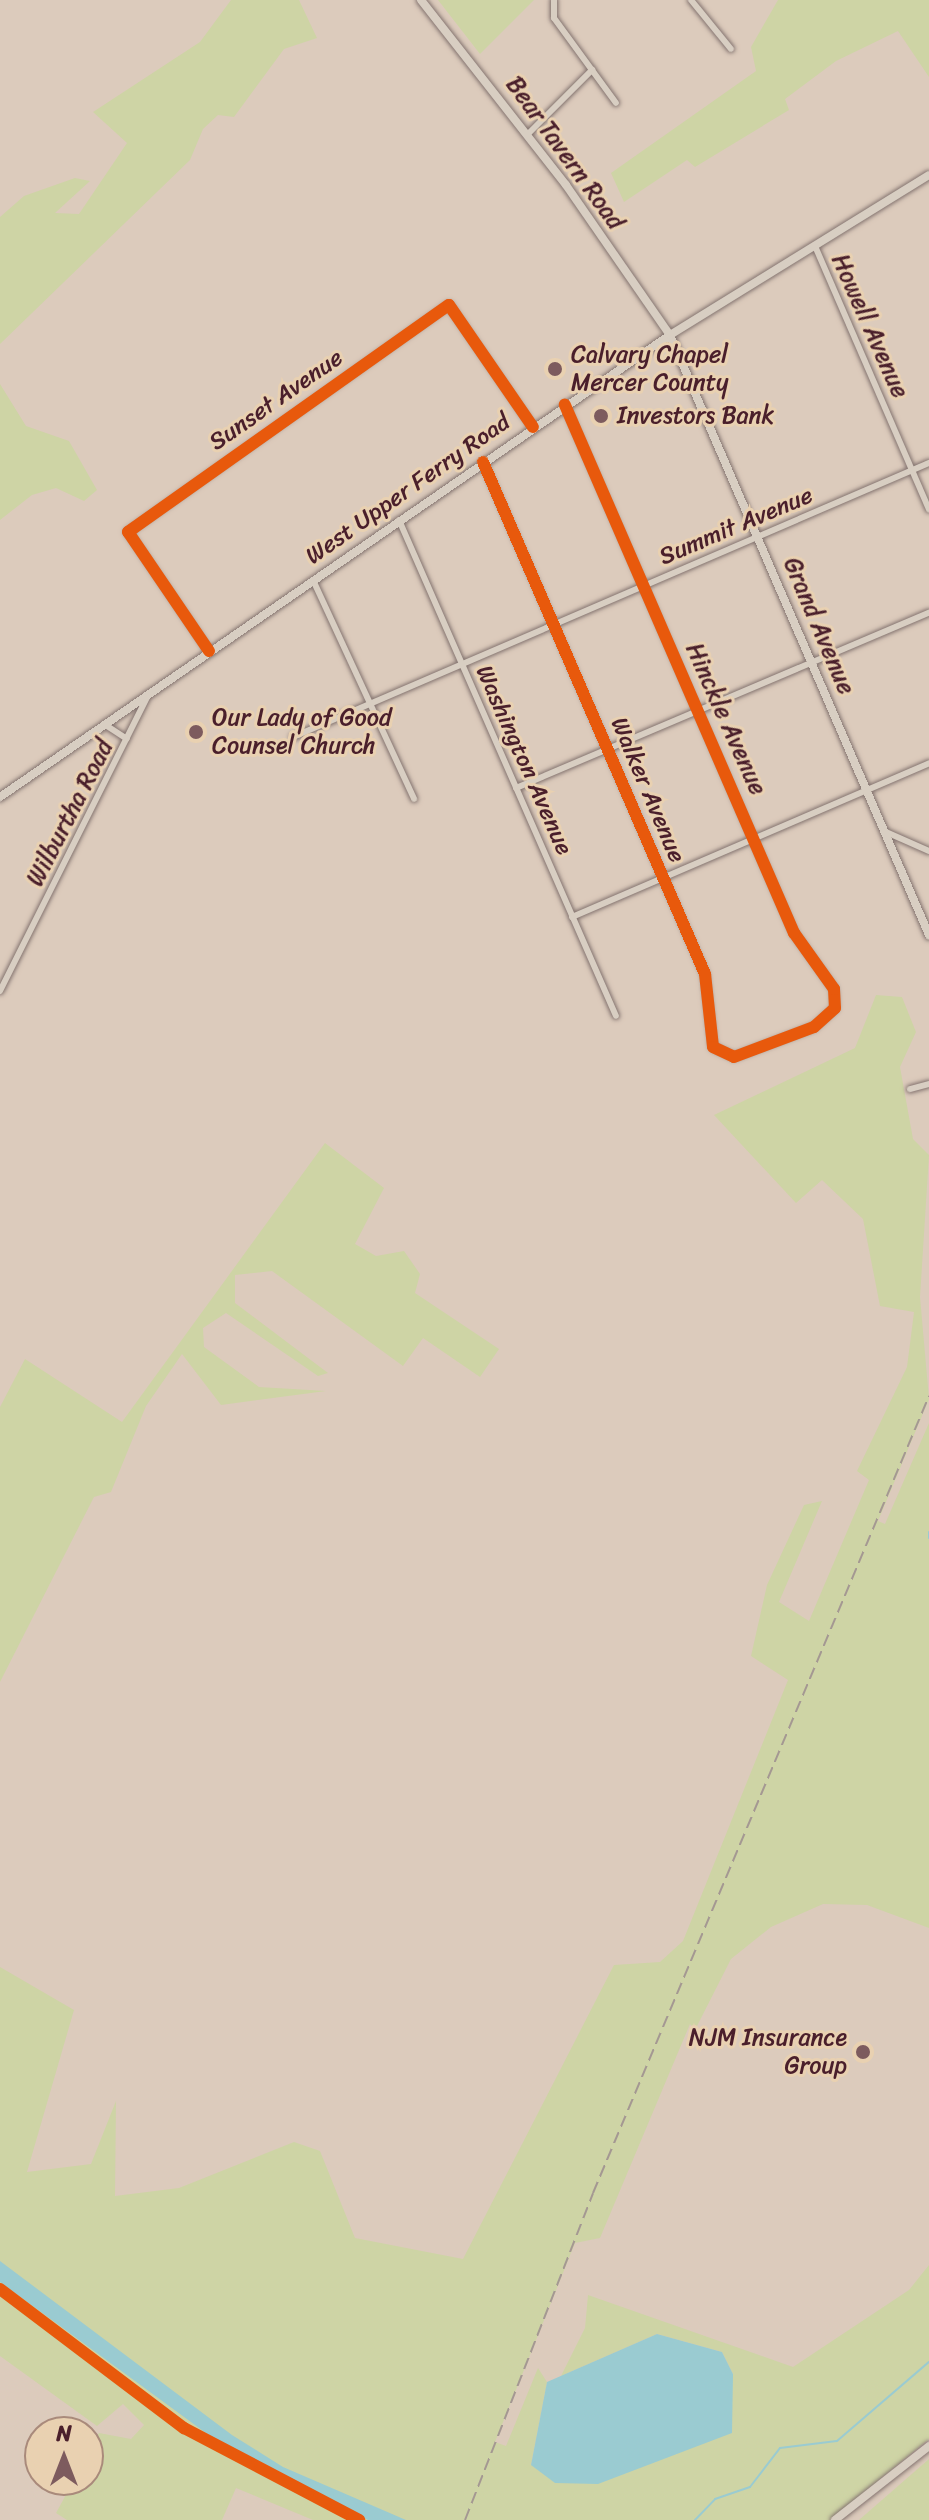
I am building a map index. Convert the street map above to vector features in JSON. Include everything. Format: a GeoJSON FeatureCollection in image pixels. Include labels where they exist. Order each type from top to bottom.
{"type":"FeatureCollection","features":[{"type":"Feature","properties":{"kind":"main road","name":"Bear Tavern Road"},"geometry":{"type":"LineString","coordinates":[[421,0],[528,134],[670,335]]}},
{"type":"Feature","properties":{"kind":"main road","name":"West Upper Ferry Road"},"geometry":{"type":"LineString","coordinates":[[0,797],[565,405],[670,335],[929,175]]}},
{"type":"Feature","properties":{"kind":"main road","name":"Grand Avenue"},"geometry":{"type":"LineString","coordinates":[[670,335],[929,935]]}},
{"type":"Feature","properties":{"kind":"main road"},"geometry":{"type":"LineString","coordinates":[[835,2520],[929,2446]]}},
{"type":"Feature","properties":{"kind":"street"},"geometry":{"type":"LineString","coordinates":[[554,0],[554,18],[616,103]]}},
{"type":"Feature","properties":{"kind":"street"},"geometry":{"type":"LineString","coordinates":[[691,0],[731,49]]}},
{"type":"Feature","properties":{"kind":"street"},"geometry":{"type":"LineString","coordinates":[[528,134],[592,70]]}},
{"type":"Feature","properties":{"kind":"street","name":"Howell Avenue"},"geometry":{"type":"LineString","coordinates":[[815,246],[929,509]]}},
{"type":"Feature","properties":{"kind":"street","name":"Sunset Avenue"},"geometry":{"type":"LineString","coordinates":[[209,651],[128,532],[449,305],[533,427]]}},
{"type":"Feature","properties":{"kind":"street","name":"Hinckle Avenue"},"geometry":{"type":"LineString","coordinates":[[565,405],[797,939],[836,995],[831,1015],[804,1033]]}},
{"type":"Feature","properties":{"kind":"street","name":"Walker Avenue"},"geometry":{"type":"LineString","coordinates":[[483,462],[709,986],[717,1051],[745,1055],[804,1033]]}},
{"type":"Feature","properties":{"kind":"street","name":"Summit Avenue"},"geometry":{"type":"LineString","coordinates":[[293,737],[929,463]]}},
{"type":"Feature","properties":{"kind":"street","name":"Washington Avenue"},"geometry":{"type":"LineString","coordinates":[[399,520],[616,1016]]}},
{"type":"Feature","properties":{"kind":"street"},"geometry":{"type":"LineString","coordinates":[[313,580],[414,799]]}},
{"type":"Feature","properties":{"kind":"street"},"geometry":{"type":"LineString","coordinates":[[516,788],[929,613]]}},
{"type":"Feature","properties":{"kind":"street","name":"Wilburtha Road"},"geometry":{"type":"LineString","coordinates":[[0,991],[150,692]]}},
{"type":"Feature","properties":{"kind":"street"},"geometry":{"type":"LineString","coordinates":[[115,717],[133,727]]}},
{"type":"Feature","properties":{"kind":"street"},"geometry":{"type":"LineString","coordinates":[[104,724],[127,739]]}},
{"type":"Feature","properties":{"kind":"street"},"geometry":{"type":"LineString","coordinates":[[572,917],[929,763]]}},
{"type":"Feature","properties":{"kind":"street"},"geometry":{"type":"LineString","coordinates":[[886,832],[929,851]]}},
{"type":"Feature","properties":{"kind":"street"},"geometry":{"type":"LineString","coordinates":[[910,1089],[929,1084]]}},
{"type":"Feature","properties":{"kind":"green space"},"geometry":{"type":"Polygon","coordinates":[[[231,0],[299,0],[317,38],[284,49],[234,117],[218,115],[203,129],[190,160],[0,344],[0,217],[24,196],[75,178],[90,181],[55,213],[79,214],[127,143],[93,112],[200,42],[231,0]]]}},
{"type":"Feature","properties":{"kind":"green space"},"geometry":{"type":"Polygon","coordinates":[[[438,0],[534,0],[480,54],[438,0]]]}},
{"type":"Feature","properties":{"kind":"green space"},"geometry":{"type":"Polygon","coordinates":[[[778,0],[929,0],[929,77],[898,31],[836,61],[785,99],[789,110],[695,167],[687,160],[624,202],[611,173],[756,71],[751,47],[778,0]]]}},
{"type":"Feature","properties":{"kind":"green space"},"geometry":{"type":"Polygon","coordinates":[[[0,384],[26,426],[69,441],[97,490],[84,501],[56,488],[32,495],[0,520],[0,384]]]}},
{"type":"Feature","properties":{"kind":"green space"},"geometry":{"type":"Polygon","coordinates":[[[876,995],[902,997],[916,1032],[900,1067],[913,1139],[929,1155],[920,1297],[929,1399],[878,1521],[885,1524],[929,1423],[929,1928],[867,1905],[823,1904],[771,1927],[731,1959],[695,2030],[690,2024],[600,2238],[575,2243],[495,2442],[506,2446],[538,2368],[547,2382],[531,2465],[733,2374],[722,2352],[657,2334],[561,2376],[585,2328],[588,2295],[793,2367],[909,2290],[929,2265],[929,2439],[830,2520],[313,2520],[236,2488],[222,2520],[67,2520],[56,2513],[65,2496],[104,2496],[104,2434],[131,2439],[144,2425],[123,2404],[104,2420],[104,2416],[83,2416],[0,2356],[0,1967],[74,2010],[27,2172],[91,2164],[116,2101],[115,2196],[179,2188],[294,2142],[320,2151],[355,2238],[463,2259],[614,1965],[660,1962],[683,1941],[788,1680],[751,1656],[767,1585],[804,1505],[822,1501],[779,1602],[809,1621],[869,1480],[857,1471],[907,1367],[914,1312],[880,1306],[863,1219],[822,1180],[796,1203],[714,1115],[855,1048],[876,995]]]}},
{"type":"Feature","properties":{"kind":"green space"},"geometry":{"type":"Polygon","coordinates":[[[325,1143],[384,1188],[355,1244],[376,1256],[404,1251],[420,1274],[415,1293],[499,1349],[480,1377],[423,1338],[403,1366],[272,1271],[235,1275],[235,1303],[328,1373],[318,1376],[226,1313],[203,1328],[204,1347],[259,1387],[326,1391],[221,1405],[182,1354],[146,1406],[111,1492],[94,1497],[0,1682],[0,1407],[25,1359],[122,1422],[325,1143]]]}},
{"type":"Feature","properties":{"kind":"green space"},"geometry":{"type":"Polygon","coordinates":[[[929,2459],[929,2520],[859,2520],[929,2459]]]}},
{"type":"Feature","properties":{"kind":"water"},"geometry":{"type":"Polygon","coordinates":[[[0,2261],[232,2435],[283,2467],[406,2520],[368,2520],[225,2447],[0,2282],[0,2261]]]}},
{"type":"Feature","properties":{"kind":"water"},"geometry":{"type":"Polygon","coordinates":[[[657,2334],[722,2352],[733,2374],[732,2433],[598,2484],[555,2483],[531,2465],[547,2382],[657,2334]]]}},
{"type":"Feature","properties":{"kind":"waterway"},"geometry":{"type":"LineString","coordinates":[[929,1532],[929,1538]]}},
{"type":"Feature","properties":{"kind":"waterway"},"geometry":{"type":"LineString","coordinates":[[695,2520],[715,2499],[750,2487],[780,2448],[837,2441],[929,2362]]}},
{"type":"Feature","properties":{"kind":"railway"},"geometry":{"type":"LineString","coordinates":[[465,2520],[593,2193],[929,1396]]}},
{"type":"Feature","properties":{"kind":"cycle path"},"geometry":{"type":"LineString","coordinates":[[209,651],[128,532],[449,305],[533,427]]}},
{"type":"Feature","properties":{"kind":"cycle path"},"geometry":{"type":"LineString","coordinates":[[483,462],[705,974],[713,1047],[734,1057],[814,1027],[835,1008],[834,989],[794,933],[565,405]]}},
{"type":"Feature","properties":{"kind":"cycle path"},"geometry":{"type":"LineString","coordinates":[[0,2289],[184,2428],[359,2520]]}},
{"type":"Feature","properties":{"kind":"place","name":"Calvary Chapel Mercer County"},"geometry":{"type":"Point","coordinates":[555,369]}},
{"type":"Feature","properties":{"kind":"place","name":"Investors Bank"},"geometry":{"type":"Point","coordinates":[601,416]}},
{"type":"Feature","properties":{"kind":"place","name":"Our Lady of Good Counsel Church"},"geometry":{"type":"Point","coordinates":[196,732]}},
{"type":"Feature","properties":{"kind":"place","name":"NJM Insurance Group"},"geometry":{"type":"Point","coordinates":[863,2052]}}]}
